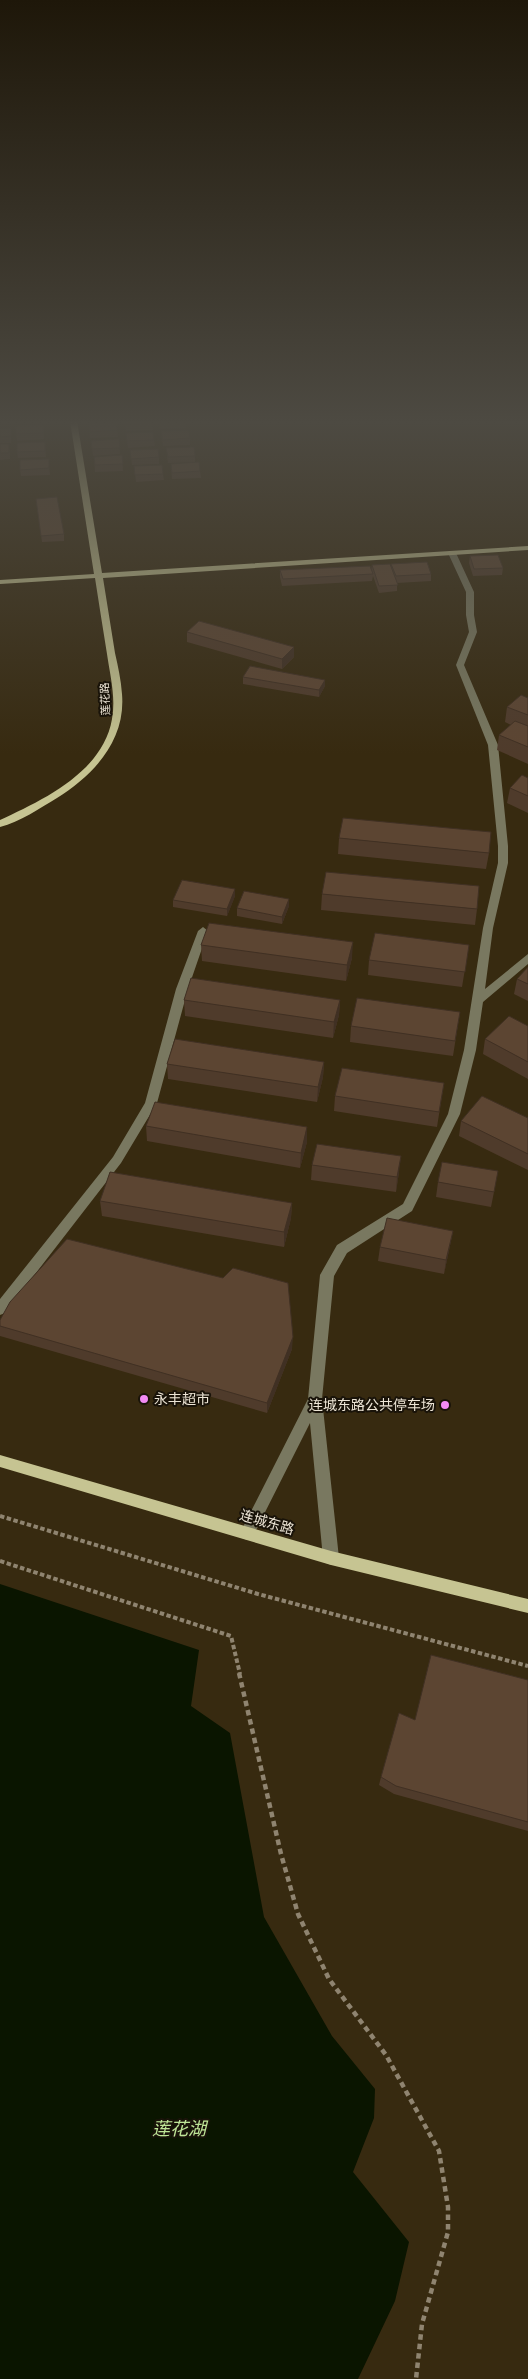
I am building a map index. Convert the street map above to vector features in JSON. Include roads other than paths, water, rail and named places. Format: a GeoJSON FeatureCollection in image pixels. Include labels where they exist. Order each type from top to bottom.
{"type":"FeatureCollection","features":[{"type":"Feature","properties":{"kind":"main road","name":"莲花路"},"geometry":{"type":"LineString","coordinates":[[0,824],[49,800],[81,777],[102,753],[115,730],[118,718],[118,695],[91,532]]}},
{"type":"Feature","properties":{"kind":"main road"},"geometry":{"type":"LineString","coordinates":[[0,582],[528,548]]}},
{"type":"Feature","properties":{"kind":"main road","name":"连城东路"},"geometry":{"type":"LineString","coordinates":[[0,1461],[331,1558],[528,1606]]}},
{"type":"Feature","properties":{"kind":"lane"},"geometry":{"type":"LineString","coordinates":[[331,1558],[315,1399],[327,1275],[342,1249],[408,1207],[454,1114],[470,1050],[488,928],[503,863],[493,745],[460,666],[473,632],[470,615],[470,592],[452,553]]}},
{"type":"Feature","properties":{"kind":"lane"},"geometry":{"type":"LineString","coordinates":[[0,1309],[117,1160],[151,1103],[182,989],[203,931]]}},
{"type":"Feature","properties":{"kind":"lane"},"geometry":{"type":"LineString","coordinates":[[478,1001],[528,958]]}},
{"type":"Feature","properties":{"kind":"lane"},"geometry":{"type":"LineString","coordinates":[[247,1533],[315,1399]]}},
{"type":"Feature","properties":{"kind":"water","name":"莲花湖"},"geometry":{"type":"Polygon","coordinates":[[[0,1584],[199,1650],[191,1706],[230,1733],[264,1917],[332,2036],[375,2089],[374,2118],[353,2172],[409,2242],[395,2301],[358,2379],[0,2379],[0,1584]]]}},
{"type":"Feature","properties":{"kind":"place","name":"永丰超市"},"geometry":{"type":"Point","coordinates":[144,1399]}},
{"type":"Feature","properties":{"kind":"place","name":"连城东路公共停车场"},"geometry":{"type":"Point","coordinates":[445,1405]}}]}
